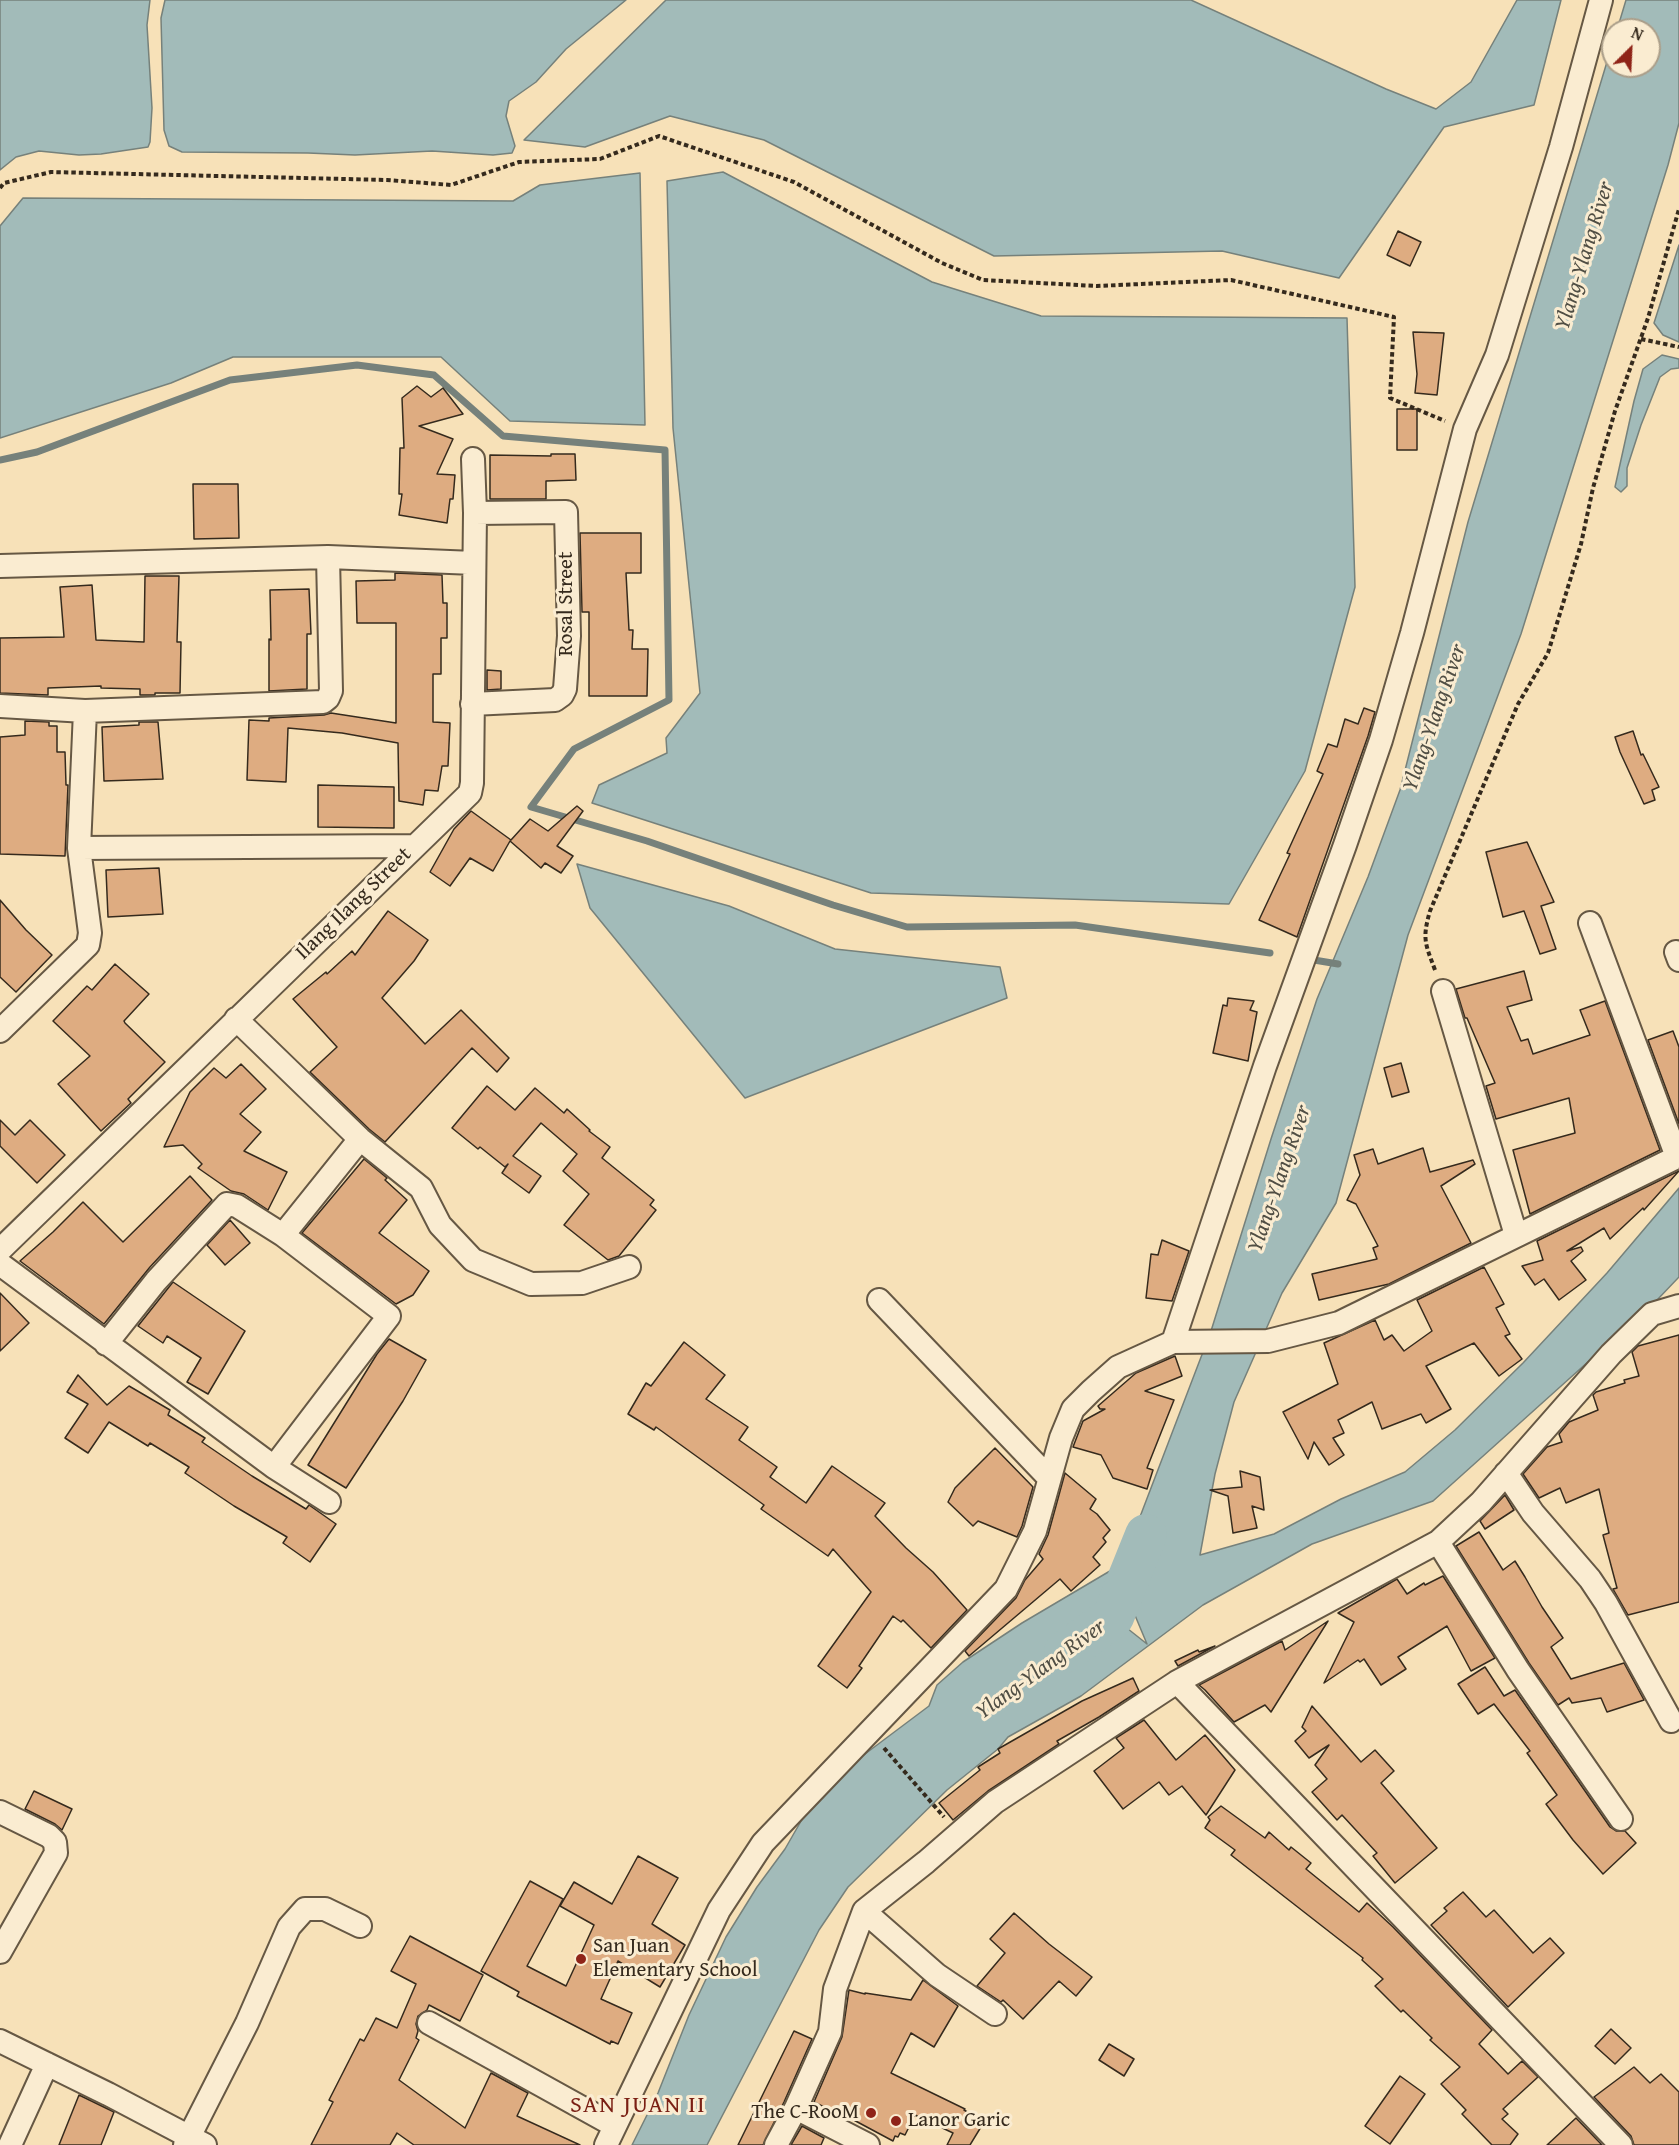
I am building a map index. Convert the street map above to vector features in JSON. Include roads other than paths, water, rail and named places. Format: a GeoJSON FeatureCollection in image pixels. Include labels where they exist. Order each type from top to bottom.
{"type":"FeatureCollection","features":[{"type":"Feature","properties":{"kind":"street"},"geometry":{"type":"LineString","coordinates":[[1184,1342],[1265,1066],[1381,740],[1412,633],[1465,429],[1497,355],[1562,147],[1601,0]]}},
{"type":"Feature","properties":{"kind":"street","name":"Ilang Ilang Street"},"geometry":{"type":"LineString","coordinates":[[0,1250],[470,794],[472,783],[475,513],[473,459]]}},
{"type":"Feature","properties":{"kind":"street","name":"Rosal Street"},"geometry":{"type":"LineString","coordinates":[[472,704],[555,700],[562,695],[565,689],[570,636],[566,512],[475,513]]}},
{"type":"Feature","properties":{"kind":"street"},"geometry":{"type":"LineString","coordinates":[[0,706],[85,711],[323,702],[331,691],[328,558]]}},
{"type":"Feature","properties":{"kind":"street"},"geometry":{"type":"LineString","coordinates":[[0,566],[328,558],[474,563]]}},
{"type":"Feature","properties":{"kind":"street"},"geometry":{"type":"LineString","coordinates":[[0,1031],[88,945],[90,933],[79,848],[85,711]]}},
{"type":"Feature","properties":{"kind":"street"},"geometry":{"type":"LineString","coordinates":[[79,848],[415,846]]}},
{"type":"Feature","properties":{"kind":"street"},"geometry":{"type":"LineString","coordinates":[[429,2024],[611,2136],[719,1910],[763,1843],[1006,1589],[1035,1531],[1061,1438],[1073,1409],[1118,1367],[1184,1342],[1268,1341],[1339,1323],[1678,1157],[1590,923]]}},
{"type":"Feature","properties":{"kind":"street"},"geometry":{"type":"LineString","coordinates":[[1443,991],[1516,1235]]}},
{"type":"Feature","properties":{"kind":"street"},"geometry":{"type":"LineString","coordinates":[[236,1020],[360,1139],[421,1188],[440,1225],[473,1260],[531,1284],[582,1283],[629,1267]]}},
{"type":"Feature","properties":{"kind":"street"},"geometry":{"type":"LineString","coordinates":[[283,1235],[360,1139]]}},
{"type":"Feature","properties":{"kind":"street"},"geometry":{"type":"LineString","coordinates":[[106,1344],[156,1281],[226,1204],[237,1206],[283,1235],[389,1316],[274,1467]]}},
{"type":"Feature","properties":{"kind":"street"},"geometry":{"type":"LineString","coordinates":[[0,1264],[274,1467],[329,1502]]}},
{"type":"Feature","properties":{"kind":"street"},"geometry":{"type":"LineString","coordinates":[[879,1300],[1049,1478]]}},
{"type":"Feature","properties":{"kind":"street"},"geometry":{"type":"LineString","coordinates":[[776,2145],[796,2108],[830,2032],[835,1989],[864,1911],[926,1862],[995,1802],[1177,1682],[1438,1542],[1481,1502],[1611,1354],[1652,1314],[1679,1306]]}},
{"type":"Feature","properties":{"kind":"street"},"geometry":{"type":"LineString","coordinates":[[1506,1473],[1533,1513],[1590,1579],[1606,1603],[1671,1720]]}},
{"type":"Feature","properties":{"kind":"street"},"geometry":{"type":"LineString","coordinates":[[1438,1542],[1518,1670],[1621,1819]]}},
{"type":"Feature","properties":{"kind":"street"},"geometry":{"type":"LineString","coordinates":[[1177,1682],[1621,2145]]}},
{"type":"Feature","properties":{"kind":"street"},"geometry":{"type":"LineString","coordinates":[[0,1812],[49,1836],[55,1842],[56,1853],[0,1952]]}},
{"type":"Feature","properties":{"kind":"street"},"geometry":{"type":"LineString","coordinates":[[0,2041],[193,2142],[289,1927],[305,1909],[325,1909],[360,1926]]}},
{"type":"Feature","properties":{"kind":"street"},"geometry":{"type":"LineString","coordinates":[[864,1911],[937,1975],[995,2014]]}},
{"type":"Feature","properties":{"kind":"street"},"geometry":{"type":"LineString","coordinates":[[10,2145],[47,2064]]}},
{"type":"Feature","properties":{"kind":"street"},"geometry":{"type":"LineString","coordinates":[[796,2108],[839,2138],[868,2145]]}},
{"type":"Feature","properties":{"kind":"water"},"geometry":{"type":"Polygon","coordinates":[[[0,0],[150,0],[147,25],[152,108],[148,147],[79,155],[39,151],[16,157],[0,170],[0,0]]]}},
{"type":"Feature","properties":{"kind":"water"},"geometry":{"type":"Polygon","coordinates":[[[165,0],[626,0],[566,49],[536,82],[509,101],[506,116],[515,146],[512,153],[493,155],[432,151],[355,155],[182,152],[169,146],[164,130],[161,18],[165,0]]]}},
{"type":"Feature","properties":{"kind":"water"},"geometry":{"type":"Polygon","coordinates":[[[666,0],[1191,0],[1386,89],[1436,109],[1471,82],[1517,0],[1561,0],[1534,105],[1444,127],[1339,278],[1222,251],[994,256],[764,140],[670,116],[585,147],[524,140],[666,0]]]}},
{"type":"Feature","properties":{"kind":"water"},"geometry":{"type":"Polygon","coordinates":[[[1626,0],[1679,0],[1679,123],[1668,165],[1521,634],[1408,935],[1336,1203],[1282,1293],[1234,1402],[1215,1474],[1200,1555],[1274,1534],[1341,1499],[1405,1472],[1455,1430],[1523,1363],[1607,1273],[1679,1188],[1679,1277],[1658,1299],[1433,1501],[1312,1544],[1203,1605],[1081,1696],[1008,1737],[998,1749],[947,1790],[848,1887],[819,1930],[707,2145],[632,2145],[658,2093],[689,2015],[726,1937],[757,1887],[785,1849],[816,1795],[857,1760],[929,1706],[937,1685],[963,1662],[1022,1623],[1115,1568],[1138,1522],[1211,1331],[1317,999],[1368,877],[1400,790],[1468,522],[1602,78],[1661,78],[1661,18],[1621,18],[1626,0]],[[1115,1570],[1113,1617],[1147,1644],[1116,1570],[1115,1570]]]}},
{"type":"Feature","properties":{"kind":"water"},"geometry":{"type":"Polygon","coordinates":[[[723,172],[932,282],[1041,316],[1347,318],[1355,587],[1305,771],[1229,904],[871,893],[592,803],[599,785],[667,753],[666,738],[700,693],[673,428],[667,181],[723,172]]]}},
{"type":"Feature","properties":{"kind":"water"},"geometry":{"type":"Polygon","coordinates":[[[640,173],[645,425],[510,421],[441,357],[233,357],[171,383],[0,438],[0,226],[23,198],[513,201],[540,185],[640,173]]]}},
{"type":"Feature","properties":{"kind":"water"},"geometry":{"type":"Polygon","coordinates":[[[1679,245],[1679,342],[1663,335],[1654,323],[1679,245]]]}},
{"type":"Feature","properties":{"kind":"water"},"geometry":{"type":"Polygon","coordinates":[[[1662,355],[1679,359],[1679,368],[1671,369],[1660,377],[1627,468],[1627,486],[1621,492],[1615,487],[1643,369],[1662,355]]]}},
{"type":"Feature","properties":{"kind":"water"},"geometry":{"type":"Polygon","coordinates":[[[577,864],[729,906],[835,949],[1000,967],[1007,998],[745,1098],[590,908],[577,864]]]}},
{"type":"Feature","properties":{"kind":"waterway"},"geometry":{"type":"LineString","coordinates":[[0,460],[37,452],[230,380],[357,365],[434,375],[503,436],[665,450],[669,700],[574,749],[531,807],[647,841],[833,905],[907,927],[1075,925],[1270,953]]}},
{"type":"Feature","properties":{"kind":"waterway"},"geometry":{"type":"LineString","coordinates":[[1308,959],[1338,964]]}},
{"type":"Feature","properties":{"kind":"waterway","name":"Ylang-Ylang River"},"geometry":{"type":"LineString","coordinates":[[1065,1652],[1113,1617],[1146,1535]]}},
{"type":"Feature","properties":{"kind":"place","name":"San Juan Elementary School"},"geometry":{"type":"Point","coordinates":[581,1959]}},
{"type":"Feature","properties":{"kind":"place","name":"The C-RooM"},"geometry":{"type":"Point","coordinates":[871,2113]}},
{"type":"Feature","properties":{"kind":"place","name":"Lanor Garic"},"geometry":{"type":"Point","coordinates":[896,2121]}},
{"type":"Feature","properties":{"kind":"district","name":"SAN JUAN II"},"geometry":{"type":"Point","coordinates":[638,2106]}}]}
